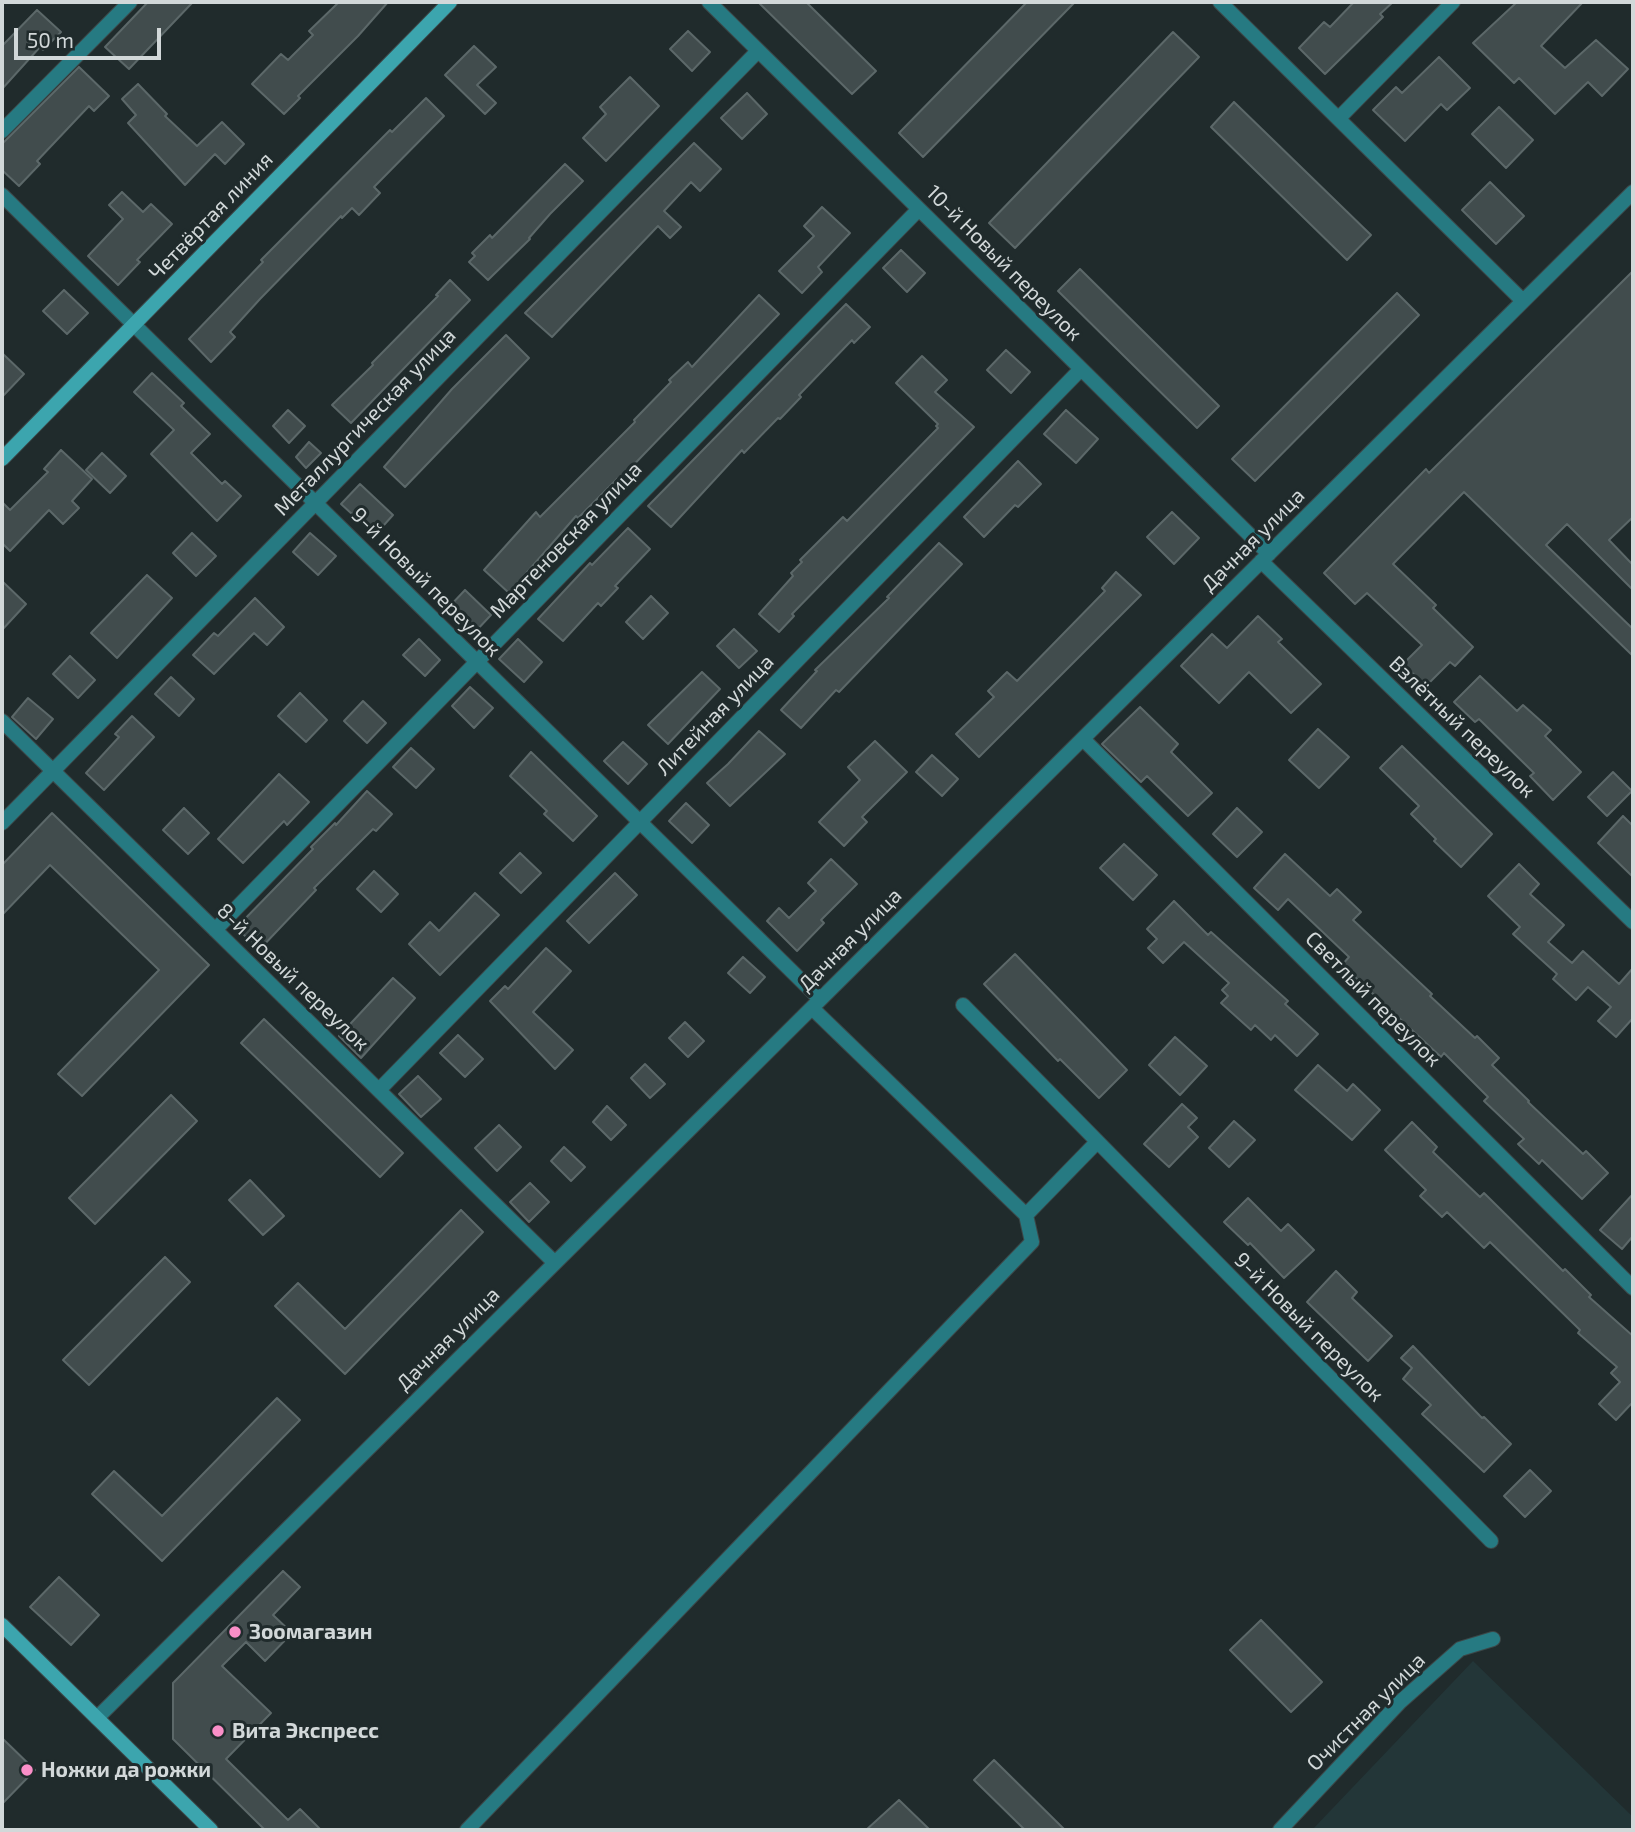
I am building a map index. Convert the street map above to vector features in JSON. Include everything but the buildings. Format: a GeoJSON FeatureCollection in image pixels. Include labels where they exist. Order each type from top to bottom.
{"type":"FeatureCollection","features":[{"type":"Feature","properties":{"kind":"street"},"geometry":{"type":"LineString","coordinates":[[2,131],[130,2]]}},
{"type":"Feature","properties":{"kind":"street","name":"Четвёртая линия"},"geometry":{"type":"LineString","coordinates":[[2,459],[450,2]]}},
{"type":"Feature","properties":{"kind":"street","name":"10-й Новый переулок"},"geometry":{"type":"LineString","coordinates":[[709,2],[1082,369],[1265,558]]}},
{"type":"Feature","properties":{"kind":"street"},"geometry":{"type":"LineString","coordinates":[[1220,2],[1523,301]]}},
{"type":"Feature","properties":{"kind":"street"},"geometry":{"type":"LineString","coordinates":[[1339,118],[1453,2]]}},
{"type":"Feature","properties":{"kind":"street","name":"Металлургическая улица"},"geometry":{"type":"LineString","coordinates":[[2,823],[758,51]]}},
{"type":"Feature","properties":{"kind":"street","name":"Дачная улица"},"geometry":{"type":"LineString","coordinates":[[97,1718],[1633,192]]}},
{"type":"Feature","properties":{"kind":"street","name":"9-й Новый переулок"},"geometry":{"type":"LineString","coordinates":[[2,195],[640,822],[1026,1215]]}},
{"type":"Feature","properties":{"kind":"street","name":"Мартеновская улица"},"geometry":{"type":"LineString","coordinates":[[215,930],[919,209]]}},
{"type":"Feature","properties":{"kind":"street","name":"Литейная улица"},"geometry":{"type":"LineString","coordinates":[[379,1090],[1082,369]]}},
{"type":"Feature","properties":{"kind":"street","name":"Взлётный переулок"},"geometry":{"type":"LineString","coordinates":[[1265,558],[1633,922]]}},
{"type":"Feature","properties":{"kind":"street","name":"8-й Новый переулок"},"geometry":{"type":"LineString","coordinates":[[2,721],[555,1263]]}},
{"type":"Feature","properties":{"kind":"street","name":"Светлый переулок"},"geometry":{"type":"LineString","coordinates":[[1083,738],[1633,1289]]}},
{"type":"Feature","properties":{"kind":"street","name":"9-й Новый переулок"},"geometry":{"type":"LineString","coordinates":[[962,1005],[1491,1541]]}},
{"type":"Feature","properties":{"kind":"street"},"geometry":{"type":"LineString","coordinates":[[467,1830],[1032,1242],[1026,1215],[1097,1142]]}},
{"type":"Feature","properties":{"kind":"street"},"geometry":{"type":"LineString","coordinates":[[2,1625],[211,1830]]}},
{"type":"Feature","properties":{"kind":"street","name":"Очистная улица"},"geometry":{"type":"LineString","coordinates":[[1280,1830],[1400,1702],[1460,1650],[1493,1639]]}},
{"type":"Feature","properties":{"kind":"shaded area"},"geometry":{"type":"Polygon","coordinates":[[[1473,1661],[1633,1817],[1633,1830],[1312,1830],[1473,1661]]]}},
{"type":"Feature","properties":{"kind":"place","name":"Зоомагазин"},"geometry":{"type":"Point","coordinates":[235,1632]}},
{"type":"Feature","properties":{"kind":"place","name":"Вита Экспресс"},"geometry":{"type":"Point","coordinates":[218,1731]}},
{"type":"Feature","properties":{"kind":"place","name":"Ножки да рожки"},"geometry":{"type":"Point","coordinates":[27,1770]}}]}
